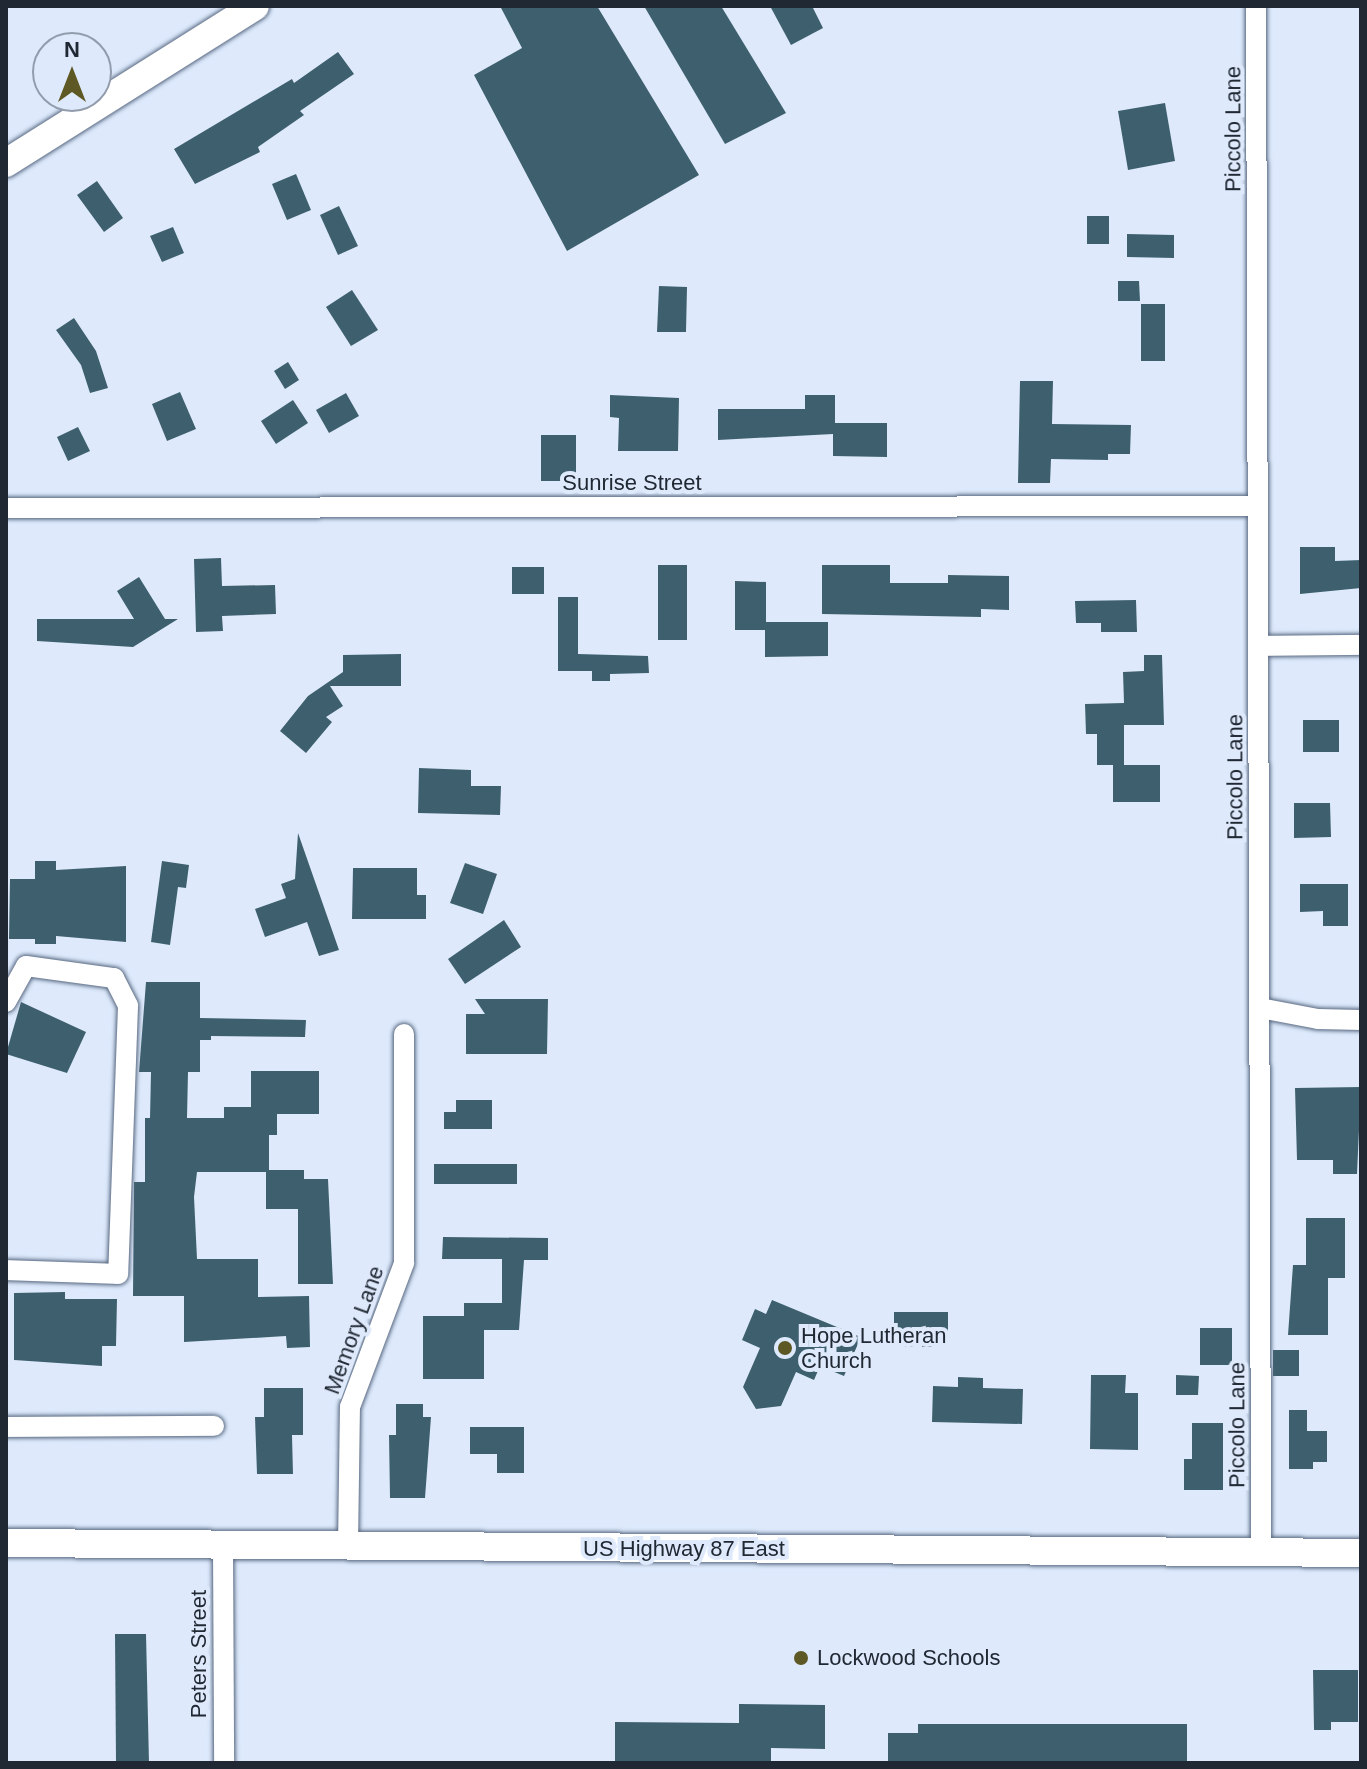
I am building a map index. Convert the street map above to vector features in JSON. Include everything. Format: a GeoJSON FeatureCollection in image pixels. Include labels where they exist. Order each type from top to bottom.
{"type":"FeatureCollection","features":[{"type":"Feature","properties":{"kind":"street","name":"Piccolo Lane"},"geometry":{"type":"LineString","coordinates":[[1256,6],[1261,1549]]}},
{"type":"Feature","properties":{"kind":"street"},"geometry":{"type":"LineString","coordinates":[[6,163],[245,9]]}},
{"type":"Feature","properties":{"kind":"street","name":"Sunrise Street"},"geometry":{"type":"LineString","coordinates":[[6,508],[1258,506]]}},
{"type":"Feature","properties":{"kind":"street"},"geometry":{"type":"LineString","coordinates":[[1258,646],[1361,645]]}},
{"type":"Feature","properties":{"kind":"street"},"geometry":{"type":"LineString","coordinates":[[6,1002],[26,966],[114,978],[128,1006],[118,1274],[6,1270]]}},
{"type":"Feature","properties":{"kind":"street"},"geometry":{"type":"LineString","coordinates":[[1260,1008],[1318,1019],[1361,1020]]}},
{"type":"Feature","properties":{"kind":"street","name":"Memory Lane"},"geometry":{"type":"LineString","coordinates":[[348,1547],[350,1407],[404,1263],[404,1034]]}},
{"type":"Feature","properties":{"kind":"street"},"geometry":{"type":"LineString","coordinates":[[6,1427],[214,1426]]}},
{"type":"Feature","properties":{"kind":"street","name":"US Highway 87 East"},"geometry":{"type":"LineString","coordinates":[[6,1543],[1261,1549],[1361,1553]]}},
{"type":"Feature","properties":{"kind":"street","name":"Peters Street"},"geometry":{"type":"LineString","coordinates":[[223,1546],[224,1763]]}},
{"type":"Feature","properties":{"kind":"building"},"geometry":{"type":"Polygon","coordinates":[[[500,6],[597,6],[699,175],[567,251],[474,75],[522,48],[500,6]]]}},
{"type":"Feature","properties":{"kind":"building"},"geometry":{"type":"Polygon","coordinates":[[[644,6],[721,6],[786,113],[725,144],[644,6]]]}},
{"type":"Feature","properties":{"kind":"building"},"geometry":{"type":"Polygon","coordinates":[[[770,6],[812,6],[823,28],[791,45],[770,6]]]}},
{"type":"Feature","properties":{"kind":"building"},"geometry":{"type":"Polygon","coordinates":[[[338,52],[354,74],[300,111],[304,115],[258,147],[260,152],[195,184],[174,149],[292,79],[294,83],[338,52]]]}},
{"type":"Feature","properties":{"kind":"building"},"geometry":{"type":"Polygon","coordinates":[[[1165,103],[1175,161],[1128,170],[1118,111],[1165,103]]]}},
{"type":"Feature","properties":{"kind":"building"},"geometry":{"type":"Polygon","coordinates":[[[296,174],[311,210],[287,220],[272,184],[296,174]]]}},
{"type":"Feature","properties":{"kind":"building"},"geometry":{"type":"Polygon","coordinates":[[[97,181],[123,218],[104,232],[77,195],[97,181]]]}},
{"type":"Feature","properties":{"kind":"building"},"geometry":{"type":"Polygon","coordinates":[[[339,206],[358,246],[338,255],[320,215],[339,206]]]}},
{"type":"Feature","properties":{"kind":"building"},"geometry":{"type":"Polygon","coordinates":[[[1087,216],[1109,216],[1109,244],[1087,244],[1087,216]]]}},
{"type":"Feature","properties":{"kind":"building"},"geometry":{"type":"Polygon","coordinates":[[[173,227],[184,253],[162,262],[150,236],[173,227]]]}},
{"type":"Feature","properties":{"kind":"building"},"geometry":{"type":"Polygon","coordinates":[[[1127,234],[1174,235],[1174,258],[1127,257],[1127,234]]]}},
{"type":"Feature","properties":{"kind":"building"},"geometry":{"type":"Polygon","coordinates":[[[1118,281],[1139,281],[1140,301],[1118,301],[1118,281]]]}},
{"type":"Feature","properties":{"kind":"building"},"geometry":{"type":"Polygon","coordinates":[[[659,286],[687,287],[686,332],[657,332],[659,286]]]}},
{"type":"Feature","properties":{"kind":"building"},"geometry":{"type":"Polygon","coordinates":[[[352,290],[378,330],[351,346],[326,307],[352,290]]]}},
{"type":"Feature","properties":{"kind":"building"},"geometry":{"type":"Polygon","coordinates":[[[1141,304],[1165,304],[1165,361],[1141,361],[1141,304]]]}},
{"type":"Feature","properties":{"kind":"building"},"geometry":{"type":"Polygon","coordinates":[[[74,318],[96,351],[108,388],[90,393],[81,365],[56,330],[74,318]]]}},
{"type":"Feature","properties":{"kind":"building"},"geometry":{"type":"Polygon","coordinates":[[[288,362],[299,380],[285,389],[274,371],[288,362]]]}},
{"type":"Feature","properties":{"kind":"building"},"geometry":{"type":"Polygon","coordinates":[[[1020,381],[1053,381],[1052,424],[1131,425],[1130,454],[1108,454],[1108,460],[1051,459],[1050,483],[1018,483],[1020,381]]]}},
{"type":"Feature","properties":{"kind":"building"},"geometry":{"type":"Polygon","coordinates":[[[180,392],[196,429],[167,441],[152,404],[180,392]]]}},
{"type":"Feature","properties":{"kind":"building"},"geometry":{"type":"Polygon","coordinates":[[[346,393],[359,416],[329,433],[316,410],[346,393]]]}},
{"type":"Feature","properties":{"kind":"building"},"geometry":{"type":"Polygon","coordinates":[[[610,395],[679,398],[678,451],[618,451],[619,418],[610,417],[610,395]]]}},
{"type":"Feature","properties":{"kind":"building"},"geometry":{"type":"Polygon","coordinates":[[[805,395],[835,395],[835,423],[887,423],[887,457],[833,456],[833,434],[718,440],[718,409],[805,409],[805,395]]]}},
{"type":"Feature","properties":{"kind":"building"},"geometry":{"type":"Polygon","coordinates":[[[293,400],[308,423],[276,444],[261,421],[293,400]]]}},
{"type":"Feature","properties":{"kind":"building"},"geometry":{"type":"Polygon","coordinates":[[[78,427],[90,451],[68,461],[57,437],[78,427]]]}},
{"type":"Feature","properties":{"kind":"building"},"geometry":{"type":"Polygon","coordinates":[[[541,435],[576,435],[576,481],[541,481],[541,435]]]}},
{"type":"Feature","properties":{"kind":"building"},"geometry":{"type":"Polygon","coordinates":[[[1300,547],[1335,547],[1335,561],[1361,560],[1361,588],[1300,594],[1300,547]]]}},
{"type":"Feature","properties":{"kind":"building"},"geometry":{"type":"Polygon","coordinates":[[[221,558],[222,586],[275,585],[276,614],[222,616],[223,631],[196,632],[194,559],[221,558]]]}},
{"type":"Feature","properties":{"kind":"building"},"geometry":{"type":"Polygon","coordinates":[[[658,565],[687,565],[687,640],[658,640],[658,565]]]}},
{"type":"Feature","properties":{"kind":"building"},"geometry":{"type":"Polygon","coordinates":[[[822,565],[890,565],[890,583],[948,583],[948,575],[1009,576],[1009,610],[981,609],[981,617],[822,614],[822,565]]]}},
{"type":"Feature","properties":{"kind":"building"},"geometry":{"type":"Polygon","coordinates":[[[512,567],[544,567],[544,594],[512,594],[512,567]]]}},
{"type":"Feature","properties":{"kind":"building"},"geometry":{"type":"Polygon","coordinates":[[[139,577],[165,619],[178,619],[133,647],[37,641],[37,619],[134,619],[117,591],[139,577]]]}},
{"type":"Feature","properties":{"kind":"building"},"geometry":{"type":"Polygon","coordinates":[[[735,581],[766,582],[766,622],[828,622],[828,656],[765,657],[765,630],[735,630],[735,581]]]}},
{"type":"Feature","properties":{"kind":"building"},"geometry":{"type":"Polygon","coordinates":[[[558,597],[578,597],[578,654],[648,656],[649,673],[610,674],[610,681],[592,681],[592,671],[558,671],[558,597]]]}},
{"type":"Feature","properties":{"kind":"building"},"geometry":{"type":"Polygon","coordinates":[[[1136,600],[1137,632],[1101,632],[1101,623],[1076,623],[1075,601],[1136,600]]]}},
{"type":"Feature","properties":{"kind":"building"},"geometry":{"type":"Polygon","coordinates":[[[401,654],[401,686],[330,686],[343,706],[326,717],[332,722],[306,753],[280,731],[308,696],[343,672],[343,655],[401,654]]]}},
{"type":"Feature","properties":{"kind":"building"},"geometry":{"type":"Polygon","coordinates":[[[1144,655],[1162,655],[1164,725],[1124,725],[1124,765],[1160,765],[1160,802],[1113,802],[1113,765],[1097,765],[1097,734],[1086,734],[1085,704],[1124,703],[1123,672],[1144,671],[1144,655]]]}},
{"type":"Feature","properties":{"kind":"building"},"geometry":{"type":"Polygon","coordinates":[[[1303,720],[1339,720],[1339,752],[1303,752],[1303,720]]]}},
{"type":"Feature","properties":{"kind":"building"},"geometry":{"type":"Polygon","coordinates":[[[419,768],[471,770],[471,786],[501,786],[500,815],[418,813],[419,768]]]}},
{"type":"Feature","properties":{"kind":"building"},"geometry":{"type":"Polygon","coordinates":[[[1294,803],[1330,803],[1331,837],[1294,838],[1294,803]]]}},
{"type":"Feature","properties":{"kind":"building"},"geometry":{"type":"Polygon","coordinates":[[[298,833],[339,950],[319,956],[307,922],[265,937],[255,909],[286,898],[281,884],[295,879],[298,833]]]}},
{"type":"Feature","properties":{"kind":"building"},"geometry":{"type":"Polygon","coordinates":[[[35,861],[56,861],[56,870],[126,866],[126,942],[56,936],[56,944],[35,944],[35,939],[9,939],[10,879],[35,879],[35,861]]]}},
{"type":"Feature","properties":{"kind":"building"},"geometry":{"type":"Polygon","coordinates":[[[162,861],[189,865],[186,888],[178,887],[170,945],[151,942],[162,861]]]}},
{"type":"Feature","properties":{"kind":"building"},"geometry":{"type":"Polygon","coordinates":[[[465,863],[497,874],[483,914],[450,903],[465,863]]]}},
{"type":"Feature","properties":{"kind":"building"},"geometry":{"type":"Polygon","coordinates":[[[353,868],[417,868],[417,895],[426,895],[426,919],[352,919],[353,868]]]}},
{"type":"Feature","properties":{"kind":"building"},"geometry":{"type":"Polygon","coordinates":[[[1300,884],[1348,884],[1348,926],[1323,926],[1323,911],[1300,912],[1300,884]]]}},
{"type":"Feature","properties":{"kind":"building"},"geometry":{"type":"Polygon","coordinates":[[[504,920],[521,947],[465,984],[448,959],[504,920]]]}},
{"type":"Feature","properties":{"kind":"building"},"geometry":{"type":"Polygon","coordinates":[[[146,982],[200,982],[200,1018],[306,1020],[305,1037],[211,1036],[211,1040],[200,1040],[200,1072],[188,1072],[187,1118],[224,1118],[224,1107],[251,1107],[251,1071],[319,1071],[319,1114],[277,1114],[277,1135],[269,1135],[269,1170],[304,1170],[304,1179],[328,1179],[333,1284],[298,1284],[298,1209],[266,1209],[266,1172],[197,1172],[194,1197],[197,1259],[258,1259],[258,1297],[309,1296],[310,1347],[287,1348],[286,1336],[184,1342],[184,1296],[133,1296],[134,1182],[145,1182],[145,1118],[150,1118],[151,1072],[139,1072],[146,982]]]}},
{"type":"Feature","properties":{"kind":"building"},"geometry":{"type":"Polygon","coordinates":[[[475,999],[548,999],[547,1054],[466,1054],[466,1014],[485,1014],[475,999]]]}},
{"type":"Feature","properties":{"kind":"building"},"geometry":{"type":"Polygon","coordinates":[[[21,1002],[86,1032],[67,1073],[6,1054],[21,1002]]]}},
{"type":"Feature","properties":{"kind":"building"},"geometry":{"type":"Polygon","coordinates":[[[1361,1087],[1357,1174],[1333,1174],[1333,1160],[1297,1160],[1295,1088],[1361,1087]]]}},
{"type":"Feature","properties":{"kind":"building"},"geometry":{"type":"Polygon","coordinates":[[[456,1100],[492,1100],[492,1129],[444,1129],[444,1112],[456,1112],[456,1100]]]}},
{"type":"Feature","properties":{"kind":"building"},"geometry":{"type":"Polygon","coordinates":[[[434,1164],[517,1164],[517,1184],[434,1184],[434,1164]]]}},
{"type":"Feature","properties":{"kind":"building"},"geometry":{"type":"Polygon","coordinates":[[[1306,1218],[1345,1218],[1345,1278],[1328,1278],[1328,1335],[1288,1335],[1293,1265],[1306,1265],[1306,1218]]]}},
{"type":"Feature","properties":{"kind":"building"},"geometry":{"type":"Polygon","coordinates":[[[443,1237],[548,1238],[548,1260],[524,1260],[519,1330],[484,1330],[484,1379],[423,1379],[423,1316],[464,1316],[464,1303],[502,1303],[502,1259],[442,1259],[443,1237]]]}},
{"type":"Feature","properties":{"kind":"building"},"geometry":{"type":"Polygon","coordinates":[[[65,1292],[65,1299],[117,1299],[116,1346],[102,1346],[102,1366],[14,1360],[14,1293],[65,1292]]]}},
{"type":"Feature","properties":{"kind":"building"},"geometry":{"type":"Polygon","coordinates":[[[772,1300],[861,1337],[844,1376],[820,1366],[814,1380],[796,1372],[781,1406],[756,1409],[743,1387],[760,1348],[742,1340],[755,1309],[766,1314],[772,1300]]]}},
{"type":"Feature","properties":{"kind":"building"},"geometry":{"type":"Polygon","coordinates":[[[894,1312],[948,1312],[948,1347],[894,1347],[894,1312]]]}},
{"type":"Feature","properties":{"kind":"building"},"geometry":{"type":"Polygon","coordinates":[[[1200,1328],[1232,1328],[1232,1365],[1200,1365],[1200,1328]]]}},
{"type":"Feature","properties":{"kind":"building"},"geometry":{"type":"Polygon","coordinates":[[[1273,1350],[1299,1350],[1299,1376],[1273,1376],[1273,1350]]]}},
{"type":"Feature","properties":{"kind":"building"},"geometry":{"type":"Polygon","coordinates":[[[1091,1375],[1126,1375],[1125,1393],[1138,1393],[1138,1450],[1090,1449],[1091,1375]]]}},
{"type":"Feature","properties":{"kind":"building"},"geometry":{"type":"Polygon","coordinates":[[[1176,1375],[1199,1376],[1198,1395],[1176,1395],[1176,1375]]]}},
{"type":"Feature","properties":{"kind":"building"},"geometry":{"type":"Polygon","coordinates":[[[958,1377],[983,1378],[983,1388],[1023,1389],[1022,1424],[932,1422],[933,1386],[958,1387],[958,1377]]]}},
{"type":"Feature","properties":{"kind":"building"},"geometry":{"type":"Polygon","coordinates":[[[264,1388],[303,1388],[303,1435],[292,1435],[293,1474],[257,1474],[255,1417],[264,1417],[264,1388]]]}},
{"type":"Feature","properties":{"kind":"building"},"geometry":{"type":"Polygon","coordinates":[[[396,1404],[423,1404],[423,1417],[431,1417],[425,1498],[390,1498],[389,1435],[396,1435],[396,1404]]]}},
{"type":"Feature","properties":{"kind":"building"},"geometry":{"type":"Polygon","coordinates":[[[1289,1410],[1307,1410],[1307,1431],[1327,1431],[1327,1462],[1313,1462],[1313,1469],[1289,1469],[1289,1410]]]}},
{"type":"Feature","properties":{"kind":"building"},"geometry":{"type":"Polygon","coordinates":[[[1192,1423],[1223,1423],[1223,1490],[1184,1490],[1184,1459],[1192,1459],[1192,1423]]]}},
{"type":"Feature","properties":{"kind":"building"},"geometry":{"type":"Polygon","coordinates":[[[470,1427],[524,1427],[524,1473],[497,1473],[497,1454],[470,1454],[470,1427]]]}},
{"type":"Feature","properties":{"kind":"building"},"geometry":{"type":"Polygon","coordinates":[[[115,1634],[146,1634],[149,1763],[116,1763],[115,1634]]]}},
{"type":"Feature","properties":{"kind":"building"},"geometry":{"type":"Polygon","coordinates":[[[1313,1670],[1358,1670],[1358,1722],[1331,1722],[1331,1730],[1314,1730],[1313,1670]]]}},
{"type":"Feature","properties":{"kind":"building"},"geometry":{"type":"Polygon","coordinates":[[[739,1704],[825,1705],[825,1749],[771,1748],[771,1763],[615,1763],[615,1722],[739,1723],[739,1704]]]}},
{"type":"Feature","properties":{"kind":"building"},"geometry":{"type":"Polygon","coordinates":[[[918,1724],[1187,1724],[1187,1763],[888,1763],[888,1733],[918,1733],[918,1724]]]}},
{"type":"Feature","properties":{"kind":"place","name":"Hope Lutheran Church"},"geometry":{"type":"Point","coordinates":[785,1348]}},
{"type":"Feature","properties":{"kind":"place","name":"Lockwood Schools"},"geometry":{"type":"Point","coordinates":[801,1658]}}]}
